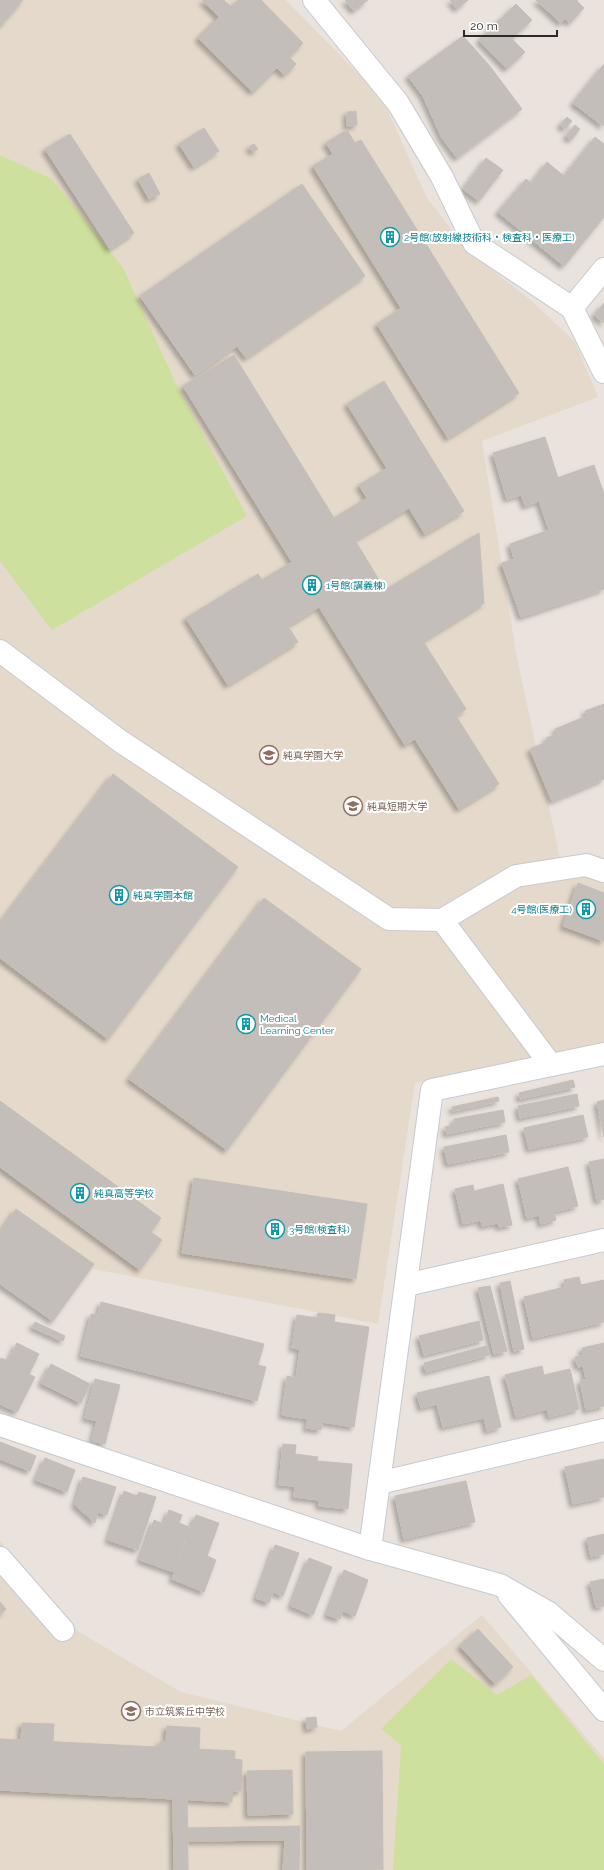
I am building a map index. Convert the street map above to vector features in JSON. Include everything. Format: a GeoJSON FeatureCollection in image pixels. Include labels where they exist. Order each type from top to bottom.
{"type":"FeatureCollection","features":[{"type":"Feature","properties":{"kind":"street"},"geometry":{"type":"LineString","coordinates":[[314,0],[398,103],[442,177],[474,243],[572,308],[604,372]]}},
{"type":"Feature","properties":{"kind":"street"},"geometry":{"type":"LineString","coordinates":[[572,308],[604,269]]}},
{"type":"Feature","properties":{"kind":"street"},"geometry":{"type":"LineString","coordinates":[[0,651],[120,741],[389,919],[442,920],[516,876],[595,868]]}},
{"type":"Feature","properties":{"kind":"street"},"geometry":{"type":"LineString","coordinates":[[442,920],[550,1065]]}},
{"type":"Feature","properties":{"kind":"street"},"geometry":{"type":"LineString","coordinates":[[370,1549],[432,1090],[604,1054]]}},
{"type":"Feature","properties":{"kind":"street"},"geometry":{"type":"LineString","coordinates":[[406,1285],[604,1240]]}},
{"type":"Feature","properties":{"kind":"street"},"geometry":{"type":"LineString","coordinates":[[0,1425],[370,1549],[500,1585],[549,1613],[604,1660]]}},
{"type":"Feature","properties":{"kind":"street"},"geometry":{"type":"LineString","coordinates":[[379,1484],[604,1430]]}},
{"type":"Feature","properties":{"kind":"street"},"geometry":{"type":"LineString","coordinates":[[0,1558],[63,1630]]}},
{"type":"Feature","properties":{"kind":"street"},"geometry":{"type":"LineString","coordinates":[[500,1585],[604,1710]]}},
{"type":"Feature","properties":{"kind":"shaded area","name":"純真学園大学"},"geometry":{"type":"Polygon","coordinates":[[[0,0],[286,0],[382,98],[427,198],[470,253],[532,301],[575,342],[598,397],[482,441],[516,653],[560,858],[604,872],[604,1042],[415,1083],[378,1324],[0,1251],[0,0]]]}},
{"type":"Feature","properties":{"kind":"shaded area","name":"市立筑紫丘中学校"},"geometry":{"type":"Polygon","coordinates":[[[0,1541],[79,1632],[181,1692],[341,1731],[482,1615],[604,1758],[604,1870],[0,1870],[0,1541]]]}},
{"type":"Feature","properties":{"kind":"green space"},"geometry":{"type":"Polygon","coordinates":[[[0,155],[52,179],[123,268],[176,384],[247,516],[52,630],[0,561],[0,155]]]}},
{"type":"Feature","properties":{"kind":"green space"},"geometry":{"type":"Polygon","coordinates":[[[451,1659],[497,1695],[531,1675],[604,1764],[604,1870],[393,1870],[401,1745],[381,1729],[451,1659]]]}},
{"type":"Feature","properties":{"kind":"building"},"geometry":{"type":"Polygon","coordinates":[[[0,0],[23,0],[0,27],[0,0]]]}},
{"type":"Feature","properties":{"kind":"building"},"geometry":{"type":"Polygon","coordinates":[[[202,0],[224,0],[226,3],[215,13],[202,0]]]}},
{"type":"Feature","properties":{"kind":"building"},"geometry":{"type":"Polygon","coordinates":[[[238,0],[261,0],[303,43],[289,57],[296,64],[285,75],[277,68],[253,92],[198,38],[219,17],[215,13],[226,2],[231,7],[238,0]]]}},
{"type":"Feature","properties":{"kind":"building"},"geometry":{"type":"Polygon","coordinates":[[[345,0],[368,0],[354,11],[345,0]]]}},
{"type":"Feature","properties":{"kind":"building"},"geometry":{"type":"Polygon","coordinates":[[[450,0],[468,0],[457,9],[450,0]]]}},
{"type":"Feature","properties":{"kind":"building"},"geometry":{"type":"Polygon","coordinates":[[[536,0],[578,0],[577,1],[584,8],[570,23],[565,19],[561,23],[536,0]]]}},
{"type":"Feature","properties":{"kind":"building"},"geometry":{"type":"Polygon","coordinates":[[[516,4],[532,20],[512,39],[525,52],[507,69],[479,40],[516,4]]]}},
{"type":"Feature","properties":{"kind":"building"},"geometry":{"type":"Polygon","coordinates":[[[463,36],[489,65],[472,79],[464,66],[423,96],[408,76],[463,36]]]}},
{"type":"Feature","properties":{"kind":"building"},"geometry":{"type":"Polygon","coordinates":[[[604,64],[604,124],[603,126],[573,103],[604,64]]]}},
{"type":"Feature","properties":{"kind":"building"},"geometry":{"type":"Polygon","coordinates":[[[489,65],[522,109],[457,158],[442,138],[423,96],[464,66],[472,79],[489,65]]]}},
{"type":"Feature","properties":{"kind":"building"},"geometry":{"type":"Polygon","coordinates":[[[356,111],[357,125],[347,126],[347,112],[356,111]]]}},
{"type":"Feature","properties":{"kind":"building"},"geometry":{"type":"Polygon","coordinates":[[[567,117],[572,121],[565,129],[560,125],[567,117]]]}},
{"type":"Feature","properties":{"kind":"building"},"geometry":{"type":"Polygon","coordinates":[[[575,125],[580,129],[571,140],[566,136],[575,125]]]}},
{"type":"Feature","properties":{"kind":"building"},"geometry":{"type":"Polygon","coordinates":[[[204,128],[219,151],[194,167],[179,144],[204,128]]]}},
{"type":"Feature","properties":{"kind":"building","name":"2号館(放射線技術科・検査科・医療工)"},"geometry":{"type":"Polygon","coordinates":[[[347,130],[355,143],[361,140],[519,393],[448,438],[377,324],[401,308],[313,166],[333,154],[326,143],[347,130]]]}},
{"type":"Feature","properties":{"kind":"building"},"geometry":{"type":"Polygon","coordinates":[[[70,134],[134,233],[110,249],[45,149],[70,134]]]}},
{"type":"Feature","properties":{"kind":"building"},"geometry":{"type":"Polygon","coordinates":[[[595,137],[604,144],[604,217],[564,266],[498,212],[526,179],[531,183],[547,162],[564,176],[595,137]]]}},
{"type":"Feature","properties":{"kind":"building"},"geometry":{"type":"Polygon","coordinates":[[[254,144],[258,149],[253,152],[249,147],[254,144]]]}},
{"type":"Feature","properties":{"kind":"building"},"geometry":{"type":"Polygon","coordinates":[[[486,158],[503,170],[479,201],[463,189],[486,158]]]}},
{"type":"Feature","properties":{"kind":"building"},"geometry":{"type":"Polygon","coordinates":[[[149,173],[160,194],[149,199],[138,179],[149,173]]]}},
{"type":"Feature","properties":{"kind":"building"},"geometry":{"type":"Polygon","coordinates":[[[302,184],[365,276],[246,358],[237,346],[195,375],[140,296],[302,184]]]}},
{"type":"Feature","properties":{"kind":"building"},"geometry":{"type":"Polygon","coordinates":[[[604,303],[604,323],[594,315],[604,303]]]}},
{"type":"Feature","properties":{"kind":"building","name":"1号館(講義棟)"},"geometry":{"type":"Polygon","coordinates":[[[234,355],[334,518],[367,498],[359,485],[387,468],[347,404],[384,381],[464,511],[425,534],[409,508],[355,540],[385,590],[479,533],[484,603],[423,641],[466,709],[456,716],[499,784],[459,809],[415,739],[405,745],[319,607],[288,626],[298,642],[228,685],[186,618],[258,574],[262,580],[292,562],[183,386],[234,355]]]}},
{"type":"Feature","properties":{"kind":"building"},"geometry":{"type":"Polygon","coordinates":[[[545,437],[558,478],[520,491],[521,495],[507,499],[493,453],[545,437]]]}},
{"type":"Feature","properties":{"kind":"building"},"geometry":{"type":"Polygon","coordinates":[[[594,465],[604,494],[604,569],[515,600],[502,563],[514,559],[510,544],[549,530],[539,501],[525,506],[520,491],[594,465]]]}},
{"type":"Feature","properties":{"kind":"building"},"geometry":{"type":"Polygon","coordinates":[[[604,569],[604,589],[521,617],[515,600],[604,569]]]}},
{"type":"Feature","properties":{"kind":"building"},"geometry":{"type":"Polygon","coordinates":[[[604,704],[604,779],[552,801],[530,749],[547,742],[546,738],[557,734],[555,729],[587,716],[585,711],[604,704]]]}},
{"type":"Feature","properties":{"kind":"building","name":"純真学園本館"},"geometry":{"type":"Polygon","coordinates":[[[113,774],[238,867],[108,1039],[0,958],[0,923],[113,774]]]}},
{"type":"Feature","properties":{"kind":"building","name":"4号館(医療工)"},"geometry":{"type":"Polygon","coordinates":[[[578,883],[604,893],[604,941],[563,926],[578,883]]]}},
{"type":"Feature","properties":{"kind":"building","name":"Medical Learning Center"},"geometry":{"type":"Polygon","coordinates":[[[264,898],[361,969],[227,1150],[129,1079],[264,898]]]}},
{"type":"Feature","properties":{"kind":"building"},"geometry":{"type":"Polygon","coordinates":[[[573,1080],[575,1087],[520,1099],[519,1093],[573,1080]]]}},
{"type":"Feature","properties":{"kind":"building"},"geometry":{"type":"Polygon","coordinates":[[[577,1094],[579,1106],[520,1118],[518,1106],[577,1094]]]}},
{"type":"Feature","properties":{"kind":"building"},"geometry":{"type":"Polygon","coordinates":[[[498,1097],[499,1101],[453,1111],[452,1107],[498,1097]]]}},
{"type":"Feature","properties":{"kind":"building"},"geometry":{"type":"Polygon","coordinates":[[[604,1100],[604,1137],[597,1102],[604,1100]]]}},
{"type":"Feature","properties":{"kind":"building","name":"純真高等学校"},"geometry":{"type":"Polygon","coordinates":[[[0,1101],[161,1218],[151,1232],[162,1240],[140,1270],[0,1167],[0,1101]]]}},
{"type":"Feature","properties":{"kind":"building"},"geometry":{"type":"Polygon","coordinates":[[[503,1110],[505,1122],[447,1134],[445,1127],[454,1125],[454,1119],[503,1110]]]}},
{"type":"Feature","properties":{"kind":"building"},"geometry":{"type":"Polygon","coordinates":[[[583,1115],[588,1137],[529,1149],[524,1128],[583,1115]]]}},
{"type":"Feature","properties":{"kind":"building"},"geometry":{"type":"Polygon","coordinates":[[[506,1135],[509,1152],[448,1164],[444,1147],[506,1135]]]}},
{"type":"Feature","properties":{"kind":"building"},"geometry":{"type":"Polygon","coordinates":[[[604,1159],[604,1199],[597,1201],[589,1162],[604,1159]]]}},
{"type":"Feature","properties":{"kind":"building"},"geometry":{"type":"Polygon","coordinates":[[[568,1167],[578,1206],[554,1212],[556,1220],[541,1224],[539,1215],[527,1218],[518,1179],[568,1167]]]}},
{"type":"Feature","properties":{"kind":"building","name":"3号館(検査科)"},"geometry":{"type":"Polygon","coordinates":[[[194,1178],[367,1204],[356,1279],[182,1253],[194,1178]]]}},
{"type":"Feature","properties":{"kind":"building"},"geometry":{"type":"Polygon","coordinates":[[[503,1184],[512,1225],[499,1227],[498,1223],[482,1226],[481,1220],[463,1224],[455,1189],[473,1185],[474,1191],[503,1184]]]}},
{"type":"Feature","properties":{"kind":"building"},"geometry":{"type":"Polygon","coordinates":[[[16,1209],[94,1264],[53,1321],[0,1284],[0,1232],[16,1209]]]}},
{"type":"Feature","properties":{"kind":"building"},"geometry":{"type":"Polygon","coordinates":[[[579,1277],[581,1285],[604,1280],[604,1322],[533,1338],[524,1297],[565,1287],[564,1280],[579,1277]]]}},
{"type":"Feature","properties":{"kind":"building"},"geometry":{"type":"Polygon","coordinates":[[[510,1281],[524,1349],[514,1351],[500,1283],[510,1281]]]}},
{"type":"Feature","properties":{"kind":"building"},"geometry":{"type":"Polygon","coordinates":[[[490,1286],[507,1351],[494,1354],[478,1288],[490,1286]]]}},
{"type":"Feature","properties":{"kind":"building"},"geometry":{"type":"Polygon","coordinates":[[[101,1302],[264,1344],[258,1365],[266,1367],[257,1401],[81,1356],[91,1314],[98,1315],[101,1302]]]}},
{"type":"Feature","properties":{"kind":"building"},"geometry":{"type":"Polygon","coordinates":[[[318,1313],[335,1315],[334,1322],[369,1327],[354,1427],[322,1422],[321,1430],[306,1428],[308,1419],[282,1415],[287,1376],[296,1378],[300,1349],[292,1348],[297,1315],[317,1318],[318,1313]]]}},
{"type":"Feature","properties":{"kind":"building"},"geometry":{"type":"Polygon","coordinates":[[[479,1321],[483,1340],[424,1355],[419,1336],[479,1321]]]}},
{"type":"Feature","properties":{"kind":"building"},"geometry":{"type":"Polygon","coordinates":[[[35,1322],[65,1336],[63,1341],[32,1327],[35,1322]]]}},
{"type":"Feature","properties":{"kind":"building"},"geometry":{"type":"Polygon","coordinates":[[[17,1343],[39,1354],[29,1374],[35,1377],[17,1412],[0,1404],[0,1360],[1,1358],[8,1361],[17,1343]]]}},
{"type":"Feature","properties":{"kind":"building"},"geometry":{"type":"Polygon","coordinates":[[[604,1343],[604,1406],[586,1410],[580,1381],[586,1379],[583,1366],[578,1367],[575,1357],[583,1355],[582,1348],[604,1343]]]}},
{"type":"Feature","properties":{"kind":"building"},"geometry":{"type":"Polygon","coordinates":[[[486,1346],[489,1355],[426,1372],[424,1363],[486,1346]]]}},
{"type":"Feature","properties":{"kind":"building"},"geometry":{"type":"Polygon","coordinates":[[[51,1364],[90,1384],[81,1403],[41,1383],[51,1364]]]}},
{"type":"Feature","properties":{"kind":"building"},"geometry":{"type":"Polygon","coordinates":[[[542,1366],[544,1375],[570,1369],[579,1409],[549,1417],[547,1409],[516,1417],[505,1375],[542,1366]]]}},
{"type":"Feature","properties":{"kind":"building"},"geometry":{"type":"Polygon","coordinates":[[[489,1376],[501,1427],[487,1431],[484,1418],[443,1427],[437,1404],[421,1408],[417,1393],[489,1376]]]}},
{"type":"Feature","properties":{"kind":"building"},"geometry":{"type":"Polygon","coordinates":[[[95,1379],[120,1385],[105,1444],[92,1441],[97,1421],[85,1418],[95,1379]]]}},
{"type":"Feature","properties":{"kind":"building"},"geometry":{"type":"Polygon","coordinates":[[[0,1442],[36,1456],[30,1471],[0,1459],[0,1442]]]}},
{"type":"Feature","properties":{"kind":"building"},"geometry":{"type":"Polygon","coordinates":[[[283,1444],[296,1445],[295,1454],[318,1457],[317,1461],[352,1464],[348,1509],[319,1506],[319,1500],[294,1497],[295,1486],[279,1485],[283,1444]]]}},
{"type":"Feature","properties":{"kind":"building"},"geometry":{"type":"Polygon","coordinates":[[[45,1458],[75,1470],[67,1492],[36,1480],[45,1458]]]}},
{"type":"Feature","properties":{"kind":"building"},"geometry":{"type":"Polygon","coordinates":[[[604,1459],[604,1497],[573,1504],[565,1467],[604,1459]]]}},
{"type":"Feature","properties":{"kind":"building"},"geometry":{"type":"Polygon","coordinates":[[[83,1477],[116,1487],[107,1515],[98,1512],[95,1523],[75,1505],[83,1477]]]}},
{"type":"Feature","properties":{"kind":"building"},"geometry":{"type":"Polygon","coordinates":[[[466,1481],[475,1522],[404,1539],[395,1496],[466,1481]]]}},
{"type":"Feature","properties":{"kind":"building"},"geometry":{"type":"Polygon","coordinates":[[[124,1491],[137,1496],[139,1492],[156,1497],[138,1550],[108,1540],[124,1491]]]}},
{"type":"Feature","properties":{"kind":"building"},"geometry":{"type":"Polygon","coordinates":[[[169,1510],[182,1515],[179,1523],[189,1527],[174,1572],[140,1560],[154,1520],[164,1524],[169,1510]]]}},
{"type":"Feature","properties":{"kind":"building"},"geometry":{"type":"Polygon","coordinates":[[[196,1515],[219,1523],[207,1556],[216,1560],[204,1592],[172,1579],[196,1515]]]}},
{"type":"Feature","properties":{"kind":"building"},"geometry":{"type":"Polygon","coordinates":[[[604,1534],[604,1554],[591,1557],[587,1538],[604,1534]]]}},
{"type":"Feature","properties":{"kind":"building"},"geometry":{"type":"Polygon","coordinates":[[[275,1545],[299,1553],[283,1596],[273,1592],[269,1603],[256,1598],[275,1545]]]}},
{"type":"Feature","properties":{"kind":"building"},"geometry":{"type":"Polygon","coordinates":[[[309,1558],[332,1567],[313,1615],[291,1606],[309,1558]]]}},
{"type":"Feature","properties":{"kind":"building"},"geometry":{"type":"Polygon","coordinates":[[[344,1570],[368,1580],[355,1616],[343,1611],[340,1619],[327,1615],[344,1570]]]}},
{"type":"Feature","properties":{"kind":"building"},"geometry":{"type":"Polygon","coordinates":[[[604,1579],[604,1606],[596,1607],[590,1582],[604,1579]]]}},
{"type":"Feature","properties":{"kind":"building"},"geometry":{"type":"Polygon","coordinates":[[[0,1602],[6,1609],[0,1614],[0,1602]]]}},
{"type":"Feature","properties":{"kind":"building"},"geometry":{"type":"Polygon","coordinates":[[[478,1629],[513,1667],[495,1684],[460,1646],[478,1629]]]}},
{"type":"Feature","properties":{"kind":"building"},"geometry":{"type":"Polygon","coordinates":[[[316,1717],[317,1727],[307,1729],[306,1718],[316,1717]]]}},
{"type":"Feature","properties":{"kind":"building"},"geometry":{"type":"Polygon","coordinates":[[[22,1723],[54,1724],[53,1742],[21,1740],[22,1723]]]}},
{"type":"Feature","properties":{"kind":"building"},"geometry":{"type":"Polygon","coordinates":[[[167,1726],[200,1728],[199,1749],[160,1747],[160,1741],[166,1742],[167,1726]]]}},
{"type":"Feature","properties":{"kind":"building"},"geometry":{"type":"Polygon","coordinates":[[[0,1739],[235,1751],[232,1802],[0,1790],[0,1739]]]}},
{"type":"Feature","properties":{"kind":"building"},"geometry":{"type":"Polygon","coordinates":[[[382,1751],[383,1869],[307,1870],[306,1752],[382,1751]]]}},
{"type":"Feature","properties":{"kind":"building"},"geometry":{"type":"Polygon","coordinates":[[[234,1759],[242,1760],[241,1791],[233,1791],[234,1759]]]}},
{"type":"Feature","properties":{"kind":"building"},"geometry":{"type":"Polygon","coordinates":[[[292,1770],[293,1814],[248,1815],[247,1771],[292,1770]]]}},
{"type":"Feature","properties":{"kind":"building"},"geometry":{"type":"Polygon","coordinates":[[[173,1800],[187,1800],[188,1870],[174,1870],[173,1800]]]}},
{"type":"Feature","properties":{"kind":"building"},"geometry":{"type":"Polygon","coordinates":[[[300,1826],[299,1870],[283,1870],[285,1840],[188,1841],[187,1828],[300,1826]]]}},
{"type":"Feature","properties":{"kind":"place","name":"2号館(放射線技術科・検査科・医療工)"},"geometry":{"type":"Point","coordinates":[390,237]}},
{"type":"Feature","properties":{"kind":"place","name":"1号館(講義棟)"},"geometry":{"type":"Point","coordinates":[312,585]}},
{"type":"Feature","properties":{"kind":"place","name":"純真学園大学"},"geometry":{"type":"Point","coordinates":[269,755]}},
{"type":"Feature","properties":{"kind":"place","name":"純真短期大学"},"geometry":{"type":"Point","coordinates":[353,806]}},
{"type":"Feature","properties":{"kind":"place","name":"純真学園本館"},"geometry":{"type":"Point","coordinates":[119,895]}},
{"type":"Feature","properties":{"kind":"place","name":"4号館(医療工)"},"geometry":{"type":"Point","coordinates":[586,909]}},
{"type":"Feature","properties":{"kind":"place","name":"Medical Learning Center"},"geometry":{"type":"Point","coordinates":[246,1024]}},
{"type":"Feature","properties":{"kind":"place","name":"純真高等学校"},"geometry":{"type":"Point","coordinates":[80,1193]}},
{"type":"Feature","properties":{"kind":"place","name":"3号館(検査科)"},"geometry":{"type":"Point","coordinates":[275,1229]}},
{"type":"Feature","properties":{"kind":"place","name":"市立筑紫丘中学校"},"geometry":{"type":"Point","coordinates":[131,1711]}}]}
